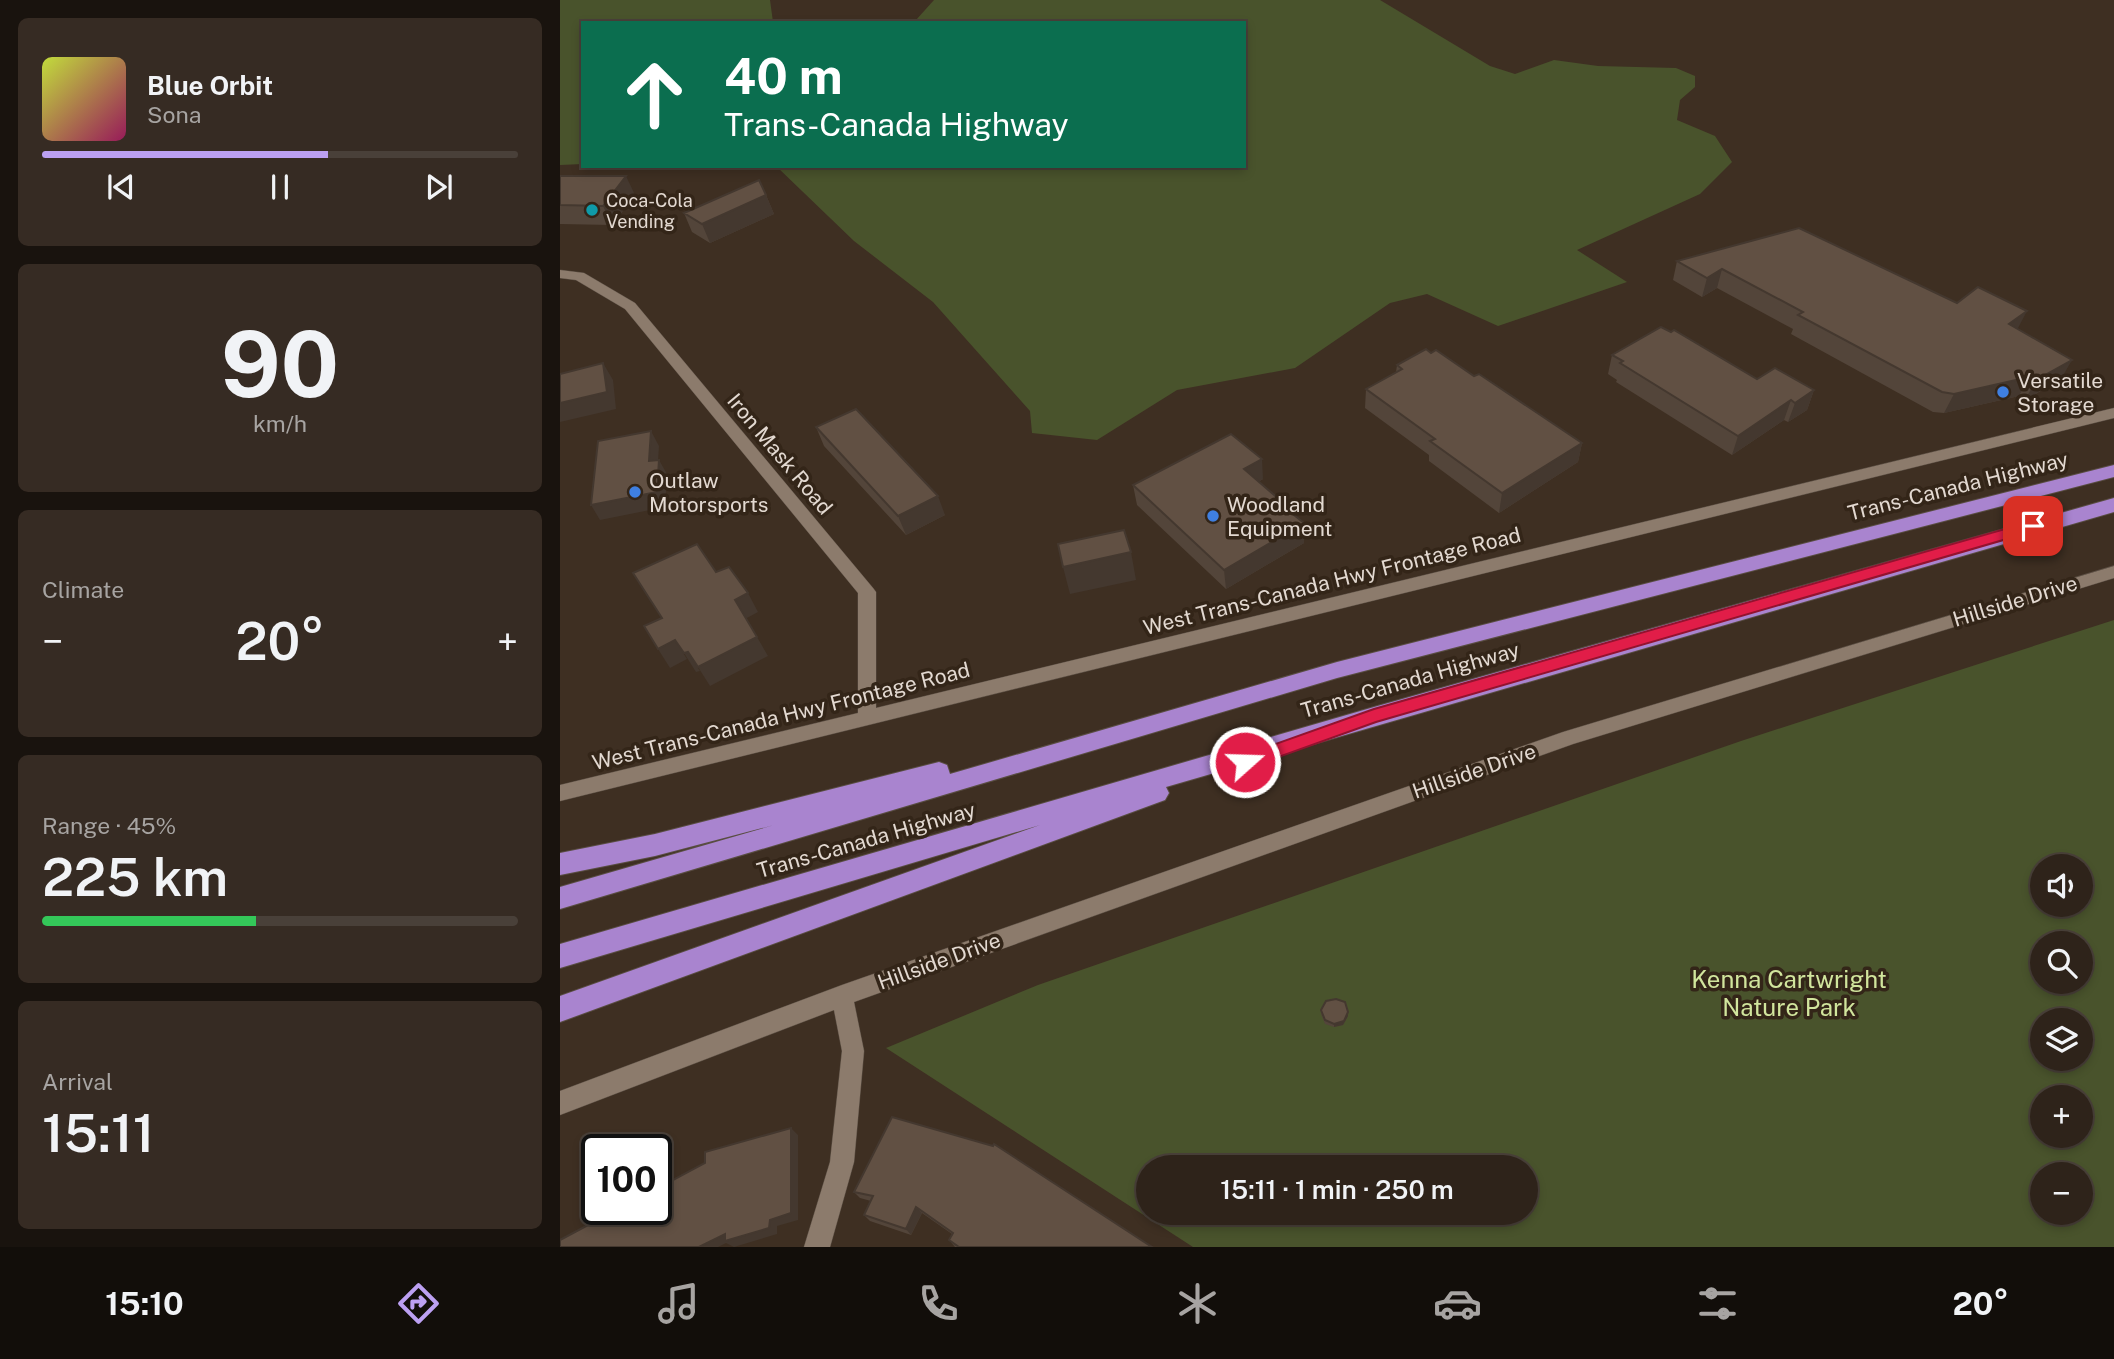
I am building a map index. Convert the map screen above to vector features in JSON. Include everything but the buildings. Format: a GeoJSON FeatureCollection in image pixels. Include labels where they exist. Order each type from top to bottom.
{"type":"FeatureCollection","features":[{"type":"Feature","properties":{"kind":"highway","name":"Trans-Canada Highway"},"geometry":{"type":"LineString","coordinates":[[560,898],[1337,670],[2114,471]]}},
{"type":"Feature","properties":{"kind":"highway","name":"Trans-Canada Highway"},"geometry":{"type":"LineString","coordinates":[[560,956],[1374,716],[2114,505]]}},
{"type":"Feature","properties":{"kind":"highway"},"geometry":{"type":"LineString","coordinates":[[560,864],[655,845],[1337,670]]}},
{"type":"Feature","properties":{"kind":"highway"},"geometry":{"type":"LineString","coordinates":[[560,1009],[1374,716]]}},
{"type":"Feature","properties":{"kind":"street","name":"Iron Mask Road"},"geometry":{"type":"LineString","coordinates":[[560,274],[579,276],[630,306],[867,592],[867,719]]}},
{"type":"Feature","properties":{"kind":"street","name":"West Trans-Canada Hwy Frontage Road"},"geometry":{"type":"LineString","coordinates":[[560,793],[2114,413]]}},
{"type":"Feature","properties":{"kind":"street","name":"Hillside Drive"},"geometry":{"type":"LineString","coordinates":[[560,1103],[842,996],[1570,737],[2114,572]]}},
{"type":"Feature","properties":{"kind":"street"},"geometry":{"type":"LineString","coordinates":[[817,1247],[844,1149],[853,1051],[842,996]]}},
{"type":"Feature","properties":{"kind":"green space"},"geometry":{"type":"Polygon","coordinates":[[[560,0],[770,0],[773,21],[581,21],[581,164],[560,165],[560,0]]]}},
{"type":"Feature","properties":{"kind":"green space"},"geometry":{"type":"Polygon","coordinates":[[[934,0],[1380,0],[1490,66],[1515,74],[1554,60],[1598,66],[1676,68],[1695,76],[1695,87],[1680,100],[1677,120],[1715,136],[1732,162],[1700,194],[1577,250],[1627,282],[1498,326],[1427,294],[1390,303],[1295,368],[1177,390],[1097,440],[1032,433],[1030,411],[933,302],[854,241],[778,168],[1246,168],[1246,21],[892,21],[916,20],[934,0]]]}},
{"type":"Feature","properties":{"kind":"green space","name":"Kenna Cartwright Nature Park"},"geometry":{"type":"Polygon","coordinates":[[[2114,620],[2114,1247],[1193,1247],[1159,1225],[1538,1225],[1538,1155],[1136,1155],[1136,1210],[886,1048],[1038,985],[1741,741],[2114,620]]]}},
{"type":"Feature","properties":{"kind":"place","name":"Coca-Cola Vending"},"geometry":{"type":"Point","coordinates":[592,210]}},
{"type":"Feature","properties":{"kind":"place","name":"Versatile Storage"},"geometry":{"type":"Point","coordinates":[2003,392]}},
{"type":"Feature","properties":{"kind":"place","name":"Outlaw Motorsports"},"geometry":{"type":"Point","coordinates":[635,492]}},
{"type":"Feature","properties":{"kind":"place","name":"Woodland Equipment"},"geometry":{"type":"Point","coordinates":[1213,516]}},
{"type":"Feature","properties":{"kind":"route"},"geometry":{"type":"LineString","coordinates":[[1245,762],[1374,716],[2033,526]]}}]}
